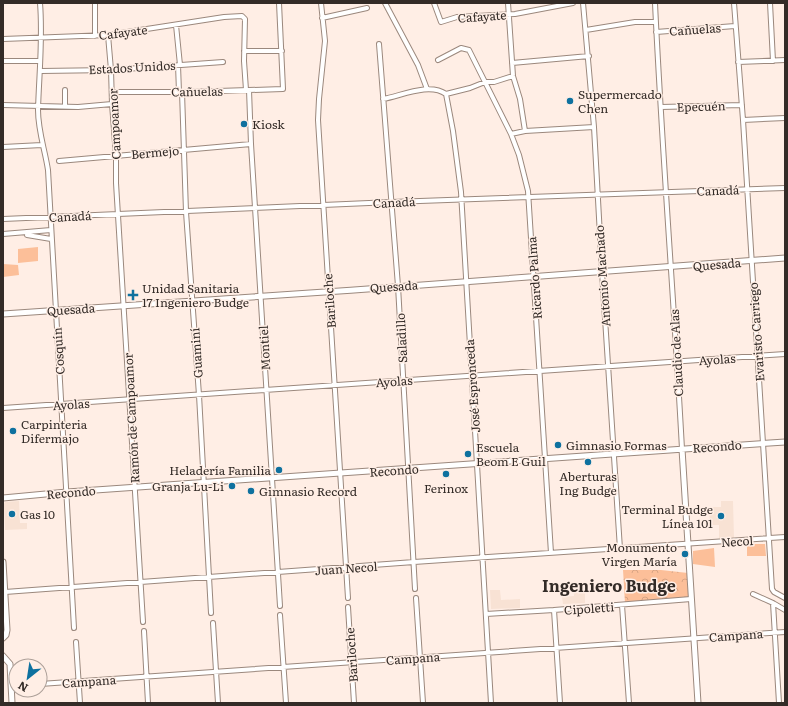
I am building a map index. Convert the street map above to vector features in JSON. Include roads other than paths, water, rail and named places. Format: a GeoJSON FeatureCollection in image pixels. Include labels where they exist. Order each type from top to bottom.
{"type":"FeatureCollection","features":[{"type":"Feature","properties":{"kind":"street","name":"Cosquín"},"geometry":{"type":"LineString","coordinates":[[40,3],[42,38],[38,110],[42,145],[48,170],[74,628]]}},
{"type":"Feature","properties":{"kind":"street"},"geometry":{"type":"LineString","coordinates":[[95,3],[96,36]]}},
{"type":"Feature","properties":{"kind":"street"},"geometry":{"type":"LineString","coordinates":[[244,51],[282,52],[279,3]]}},
{"type":"Feature","properties":{"kind":"street","name":"Bariloche"},"geometry":{"type":"LineString","coordinates":[[321,3],[324,45],[318,113],[339,474],[348,598]]}},
{"type":"Feature","properties":{"kind":"street"},"geometry":{"type":"LineString","coordinates":[[385,3],[418,65],[427,89]]}},
{"type":"Feature","properties":{"kind":"street","name":"Cafayate"},"geometry":{"type":"LineString","coordinates":[[434,3],[440,21],[456,17],[508,14],[573,3]]}},
{"type":"Feature","properties":{"kind":"street"},"geometry":{"type":"LineString","coordinates":[[508,3],[513,76],[520,99],[524,131]]}},
{"type":"Feature","properties":{"kind":"street","name":"Antonio Machado"},"geometry":{"type":"LineString","coordinates":[[583,3],[589,56],[594,127],[620,549]]}},
{"type":"Feature","properties":{"kind":"street","name":"Claudio de Alas"},"geometry":{"type":"LineString","coordinates":[[655,3],[665,192],[698,703]]}},
{"type":"Feature","properties":{"kind":"street","name":"Evaristo Carriego"},"geometry":{"type":"LineString","coordinates":[[734,3],[743,120],[772,589],[774,592],[785,598]]}},
{"type":"Feature","properties":{"kind":"street"},"geometry":{"type":"LineString","coordinates":[[770,3],[773,61]]}},
{"type":"Feature","properties":{"kind":"street"},"geometry":{"type":"LineString","coordinates":[[322,18],[367,8]]}},
{"type":"Feature","properties":{"kind":"street","name":"Cafayate"},"geometry":{"type":"LineString","coordinates":[[3,39],[108,35],[224,17],[242,16]]}},
{"type":"Feature","properties":{"kind":"street","name":"Montiel"},"geometry":{"type":"LineString","coordinates":[[242,16],[245,19],[244,51],[248,90],[280,606]]}},
{"type":"Feature","properties":{"kind":"street","name":"Cañuelas"},"geometry":{"type":"LineString","coordinates":[[586,30],[635,22],[656,22]]}},
{"type":"Feature","properties":{"kind":"street","name":"Guaminí"},"geometry":{"type":"LineString","coordinates":[[176,25],[184,150],[186,212],[212,613]]}},
{"type":"Feature","properties":{"kind":"street","name":"Cañuelas"},"geometry":{"type":"LineString","coordinates":[[656,32],[735,26]]}},
{"type":"Feature","properties":{"kind":"street","name":"Campoamor"},"geometry":{"type":"LineString","coordinates":[[108,35],[116,156],[118,214]]}},
{"type":"Feature","properties":{"kind":"street","name":"Saladillo"},"geometry":{"type":"LineString","coordinates":[[379,44],[398,286],[415,589]]}},
{"type":"Feature","properties":{"kind":"street","name":"Ricardo Palma"},"geometry":{"type":"LineString","coordinates":[[438,60],[461,48],[469,50],[511,134],[522,164],[529,197],[552,553]]}},
{"type":"Feature","properties":{"kind":"street","name":"Cañuelas"},"geometry":{"type":"LineString","coordinates":[[112,92],[283,89],[282,52]]}},
{"type":"Feature","properties":{"kind":"street"},"geometry":{"type":"LineString","coordinates":[[512,63],[589,56]]}},
{"type":"Feature","properties":{"kind":"street"},"geometry":{"type":"LineString","coordinates":[[738,62],[785,60]]}},
{"type":"Feature","properties":{"kind":"street"},"geometry":{"type":"LineString","coordinates":[[3,61],[40,62]]}},
{"type":"Feature","properties":{"kind":"street","name":"Estados Unidos"},"geometry":{"type":"LineString","coordinates":[[41,71],[111,70],[223,62]]}},
{"type":"Feature","properties":{"kind":"street"},"geometry":{"type":"LineString","coordinates":[[383,99],[427,89],[446,94],[470,88],[485,82],[494,82],[513,76]]}},
{"type":"Feature","properties":{"kind":"street"},"geometry":{"type":"LineString","coordinates":[[65,90],[65,106]]}},
{"type":"Feature","properties":{"kind":"street","name":"José Espronceda"},"geometry":{"type":"LineString","coordinates":[[446,94],[454,137],[461,199],[491,703]]}},
{"type":"Feature","properties":{"kind":"street"},"geometry":{"type":"LineString","coordinates":[[3,105],[89,106],[112,104]]}},
{"type":"Feature","properties":{"kind":"street","name":"Epecuén"},"geometry":{"type":"LineString","coordinates":[[661,107],[742,105]]}},
{"type":"Feature","properties":{"kind":"street"},"geometry":{"type":"LineString","coordinates":[[743,120],[785,118]]}},
{"type":"Feature","properties":{"kind":"street"},"geometry":{"type":"LineString","coordinates":[[511,134],[524,131],[594,127]]}},
{"type":"Feature","properties":{"kind":"street","name":"Bermejo"},"geometry":{"type":"LineString","coordinates":[[58,161],[251,144]]}},
{"type":"Feature","properties":{"kind":"street"},"geometry":{"type":"LineString","coordinates":[[3,147],[42,145]]}},
{"type":"Feature","properties":{"kind":"street","name":"Canadá"},"geometry":{"type":"LineString","coordinates":[[3,219],[461,199],[785,188]]}},
{"type":"Feature","properties":{"kind":"street","name":"Ramón de Campoamor"},"geometry":{"type":"LineString","coordinates":[[118,214],[142,622]]}},
{"type":"Feature","properties":{"kind":"street"},"geometry":{"type":"LineString","coordinates":[[3,234],[21,234],[51,230]]}},
{"type":"Feature","properties":{"kind":"street"},"geometry":{"type":"LineString","coordinates":[[21,234],[51,239]]}},
{"type":"Feature","properties":{"kind":"street","name":"Quesada"},"geometry":{"type":"LineString","coordinates":[[3,314],[534,276],[671,268],[785,258]]}},
{"type":"Feature","properties":{"kind":"street","name":"Ayolas"},"geometry":{"type":"LineString","coordinates":[[3,408],[785,354]]}},
{"type":"Feature","properties":{"kind":"street","name":"Recondo"},"geometry":{"type":"LineString","coordinates":[[3,498],[135,487],[785,442]]}},
{"type":"Feature","properties":{"kind":"street","name":"Necol"},"geometry":{"type":"LineString","coordinates":[[688,544],[785,537]]}},
{"type":"Feature","properties":{"kind":"street","name":"Juan Necol"},"geometry":{"type":"LineString","coordinates":[[5,592],[414,562],[688,544]]}},
{"type":"Feature","properties":{"kind":"street"},"geometry":{"type":"LineString","coordinates":[[3,562],[7,630],[6,635],[3,638]]}},
{"type":"Feature","properties":{"kind":"street"},"geometry":{"type":"LineString","coordinates":[[753,594],[785,610]]}},
{"type":"Feature","properties":{"kind":"street"},"geometry":{"type":"LineString","coordinates":[[416,598],[423,703]]}},
{"type":"Feature","properties":{"kind":"street","name":"Cipoletti"},"geometry":{"type":"LineString","coordinates":[[486,614],[691,599]]}},
{"type":"Feature","properties":{"kind":"street"},"geometry":{"type":"LineString","coordinates":[[773,603],[779,703]]}},
{"type":"Feature","properties":{"kind":"street"},"geometry":{"type":"LineString","coordinates":[[622,605],[629,703]]}},
{"type":"Feature","properties":{"kind":"street","name":"Bariloche"},"geometry":{"type":"LineString","coordinates":[[348,607],[354,703]]}},
{"type":"Feature","properties":{"kind":"street"},"geometry":{"type":"LineString","coordinates":[[554,610],[560,703]]}},
{"type":"Feature","properties":{"kind":"street"},"geometry":{"type":"LineString","coordinates":[[280,615],[286,703]]}},
{"type":"Feature","properties":{"kind":"street"},"geometry":{"type":"LineString","coordinates":[[213,623],[218,703]]}},
{"type":"Feature","properties":{"kind":"street"},"geometry":{"type":"LineString","coordinates":[[144,631],[148,703]]}},
{"type":"Feature","properties":{"kind":"street","name":"Campana"},"geometry":{"type":"LineString","coordinates":[[48,684],[785,632]]}},
{"type":"Feature","properties":{"kind":"street"},"geometry":{"type":"LineString","coordinates":[[76,642],[80,703]]}},
{"type":"Feature","properties":{"kind":"place","name":"Supermercado Chen"},"geometry":{"type":"Point","coordinates":[570,101]}},
{"type":"Feature","properties":{"kind":"place","name":"Kiosk"},"geometry":{"type":"Point","coordinates":[244,124]}},
{"type":"Feature","properties":{"kind":"place","name":"Unidad Sanitaria 17 Ingeniero Budge"},"geometry":{"type":"Point","coordinates":[133,295]}},
{"type":"Feature","properties":{"kind":"place","name":"Carpinteria Difermajo"},"geometry":{"type":"Point","coordinates":[13,431]}},
{"type":"Feature","properties":{"kind":"place","name":"Gimnasio Formas"},"geometry":{"type":"Point","coordinates":[558,445]}},
{"type":"Feature","properties":{"kind":"place","name":"Escuela Beom E Guil"},"geometry":{"type":"Point","coordinates":[468,454]}},
{"type":"Feature","properties":{"kind":"place","name":"Aberturas Ing Budge"},"geometry":{"type":"Point","coordinates":[588,462]}},
{"type":"Feature","properties":{"kind":"place","name":"Heladería Familia"},"geometry":{"type":"Point","coordinates":[279,470]}},
{"type":"Feature","properties":{"kind":"place","name":"Ferinox"},"geometry":{"type":"Point","coordinates":[446,474]}},
{"type":"Feature","properties":{"kind":"place","name":"Granja Lu-Li"},"geometry":{"type":"Point","coordinates":[232,486]}},
{"type":"Feature","properties":{"kind":"place","name":"Gimnasio Record"},"geometry":{"type":"Point","coordinates":[251,491]}},
{"type":"Feature","properties":{"kind":"place","name":"Gas 10"},"geometry":{"type":"Point","coordinates":[12,514]}},
{"type":"Feature","properties":{"kind":"place","name":"Terminal Budge Línea 101"},"geometry":{"type":"Point","coordinates":[721,516]}},
{"type":"Feature","properties":{"kind":"place","name":"Monumento Virgen María"},"geometry":{"type":"Point","coordinates":[685,554]}},
{"type":"Feature","properties":{"kind":"district","name":"Ingeniero Budge"},"geometry":{"type":"Point","coordinates":[609,585]}}]}
